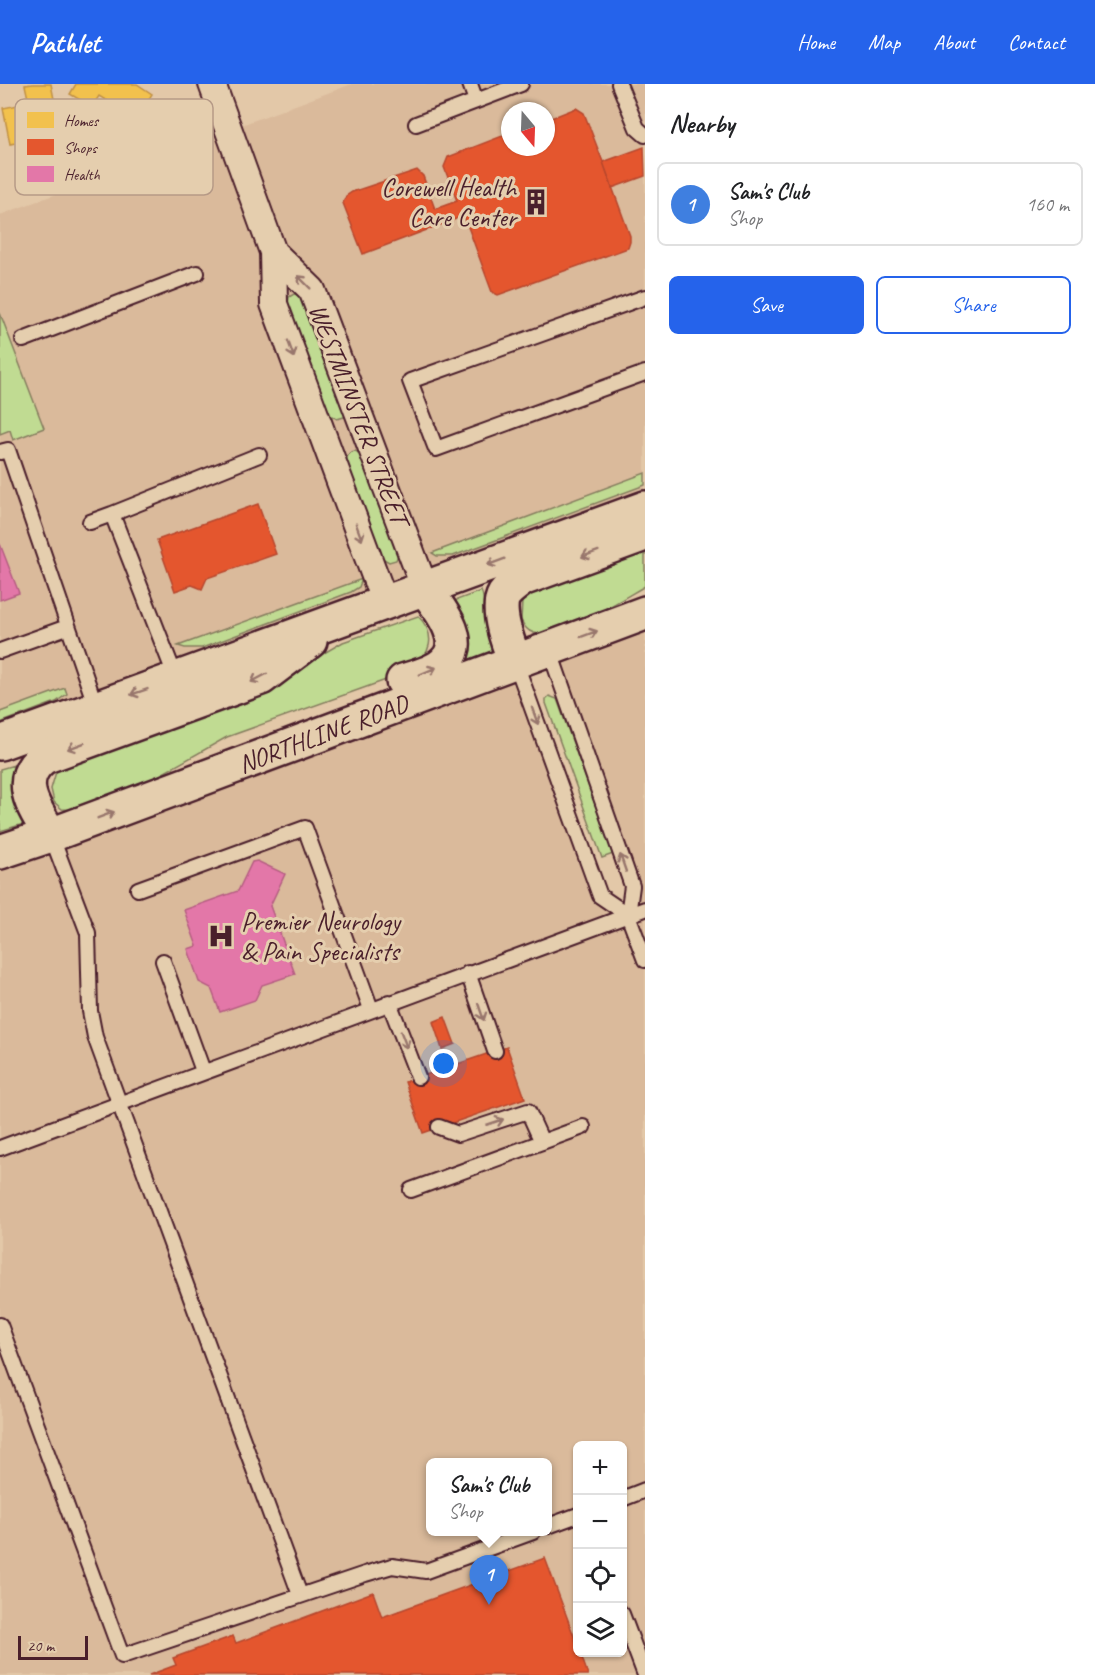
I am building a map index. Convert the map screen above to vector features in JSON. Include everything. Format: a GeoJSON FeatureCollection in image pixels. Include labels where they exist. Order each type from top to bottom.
{"type":"FeatureCollection","features":[{"type":"Feature","properties":{"kind":"main road"},"geometry":{"type":"LineString","coordinates":[[0,743],[645,508]]}},
{"type":"Feature","properties":{"kind":"main road"},"geometry":{"type":"LineString","coordinates":[[515,661],[506,638],[501,613],[503,597],[513,586],[522,579],[645,534]]}},
{"type":"Feature","properties":{"kind":"main road"},"geometry":{"type":"LineString","coordinates":[[188,784],[229,746],[441,666],[450,657],[453,646],[451,633],[441,611],[425,589]]}},
{"type":"Feature","properties":{"kind":"main road","name":"NORTHLINE ROAD"},"geometry":{"type":"LineString","coordinates":[[0,852],[645,613]]}},
{"type":"Feature","properties":{"kind":"main road"},"geometry":{"type":"LineString","coordinates":[[51,835],[31,799],[28,785],[29,775],[35,764],[44,757],[261,678],[340,619]]}},
{"type":"Feature","properties":{"kind":"street","name":"WESTMINSTER STREET"},"geometry":{"type":"LineString","coordinates":[[212,84],[273,252],[274,304],[385,603]]}},
{"type":"Feature","properties":{"kind":"street","name":"WESTMINSTER STREET"},"geometry":{"type":"LineString","coordinates":[[273,252],[312,290],[425,589]]}},
{"type":"Feature","properties":{"kind":"street"},"geometry":{"type":"LineString","coordinates":[[325,440],[363,426]]}},
{"type":"Feature","properties":{"kind":"lane"},"geometry":{"type":"LineString","coordinates":[[470,84],[476,101]]}},
{"type":"Feature","properties":{"kind":"lane"},"geometry":{"type":"LineString","coordinates":[[416,124],[521,84]]}},
{"type":"Feature","properties":{"kind":"lane"},"geometry":{"type":"LineString","coordinates":[[619,84],[638,128],[645,135]]}},
{"type":"Feature","properties":{"kind":"lane"},"geometry":{"type":"LineString","coordinates":[[23,340],[197,273]]}},
{"type":"Feature","properties":{"kind":"lane"},"geometry":{"type":"LineString","coordinates":[[645,297],[410,381],[436,449],[645,373]]}},
{"type":"Feature","properties":{"kind":"lane"},"geometry":{"type":"LineString","coordinates":[[0,452],[8,450],[96,707]]}},
{"type":"Feature","properties":{"kind":"lane"},"geometry":{"type":"LineString","coordinates":[[90,522],[259,455]]}},
{"type":"Feature","properties":{"kind":"lane"},"geometry":{"type":"LineString","coordinates":[[112,514],[176,678]]}},
{"type":"Feature","properties":{"kind":"lane"},"geometry":{"type":"LineString","coordinates":[[0,651],[67,627]]}},
{"type":"Feature","properties":{"kind":"lane"},"geometry":{"type":"LineString","coordinates":[[549,649],[632,886],[628,915],[645,960]]}},
{"type":"Feature","properties":{"kind":"lane"},"geometry":{"type":"LineString","coordinates":[[515,661],[600,896],[628,915]]}},
{"type":"Feature","properties":{"kind":"lane"},"geometry":{"type":"LineString","coordinates":[[138,889],[305,828],[371,1009]]}},
{"type":"Feature","properties":{"kind":"lane"},"geometry":{"type":"LineString","coordinates":[[51,835],[88,933],[90,1011],[95,1037],[300,1595]]}},
{"type":"Feature","properties":{"kind":"lane"},"geometry":{"type":"LineString","coordinates":[[0,1148],[645,909]]}},
{"type":"Feature","properties":{"kind":"lane"},"geometry":{"type":"LineString","coordinates":[[163,961],[203,1071]]}},
{"type":"Feature","properties":{"kind":"lane"},"geometry":{"type":"LineString","coordinates":[[468,974],[495,1051]]}},
{"type":"Feature","properties":{"kind":"lane"},"geometry":{"type":"LineString","coordinates":[[390,1002],[418,1077]]}},
{"type":"Feature","properties":{"kind":"lane"},"geometry":{"type":"LineString","coordinates":[[440,1127],[458,1134],[515,1108],[528,1111],[542,1142]]}},
{"type":"Feature","properties":{"kind":"lane"},"geometry":{"type":"LineString","coordinates":[[411,1190],[583,1127]]}},
{"type":"Feature","properties":{"kind":"lane"},"geometry":{"type":"LineString","coordinates":[[0,1325],[122,1656],[392,1566],[426,1571],[522,1536]]}},
{"type":"Feature","properties":{"kind":"lane"},"geometry":{"type":"LineString","coordinates":[[627,1496],[645,1490]]}},
{"type":"Feature","properties":{"kind":"lane"},"geometry":{"type":"LineString","coordinates":[[552,1525],[573,1517]]}},
{"type":"Feature","properties":{"kind":"lane"},"geometry":{"type":"LineString","coordinates":[[627,1627],[645,1675]]}},
{"type":"Feature","properties":{"kind":"shaded area"},"geometry":{"type":"Polygon","coordinates":[[[352,84],[645,84],[645,508],[0,743],[0,215],[54,195],[213,195],[213,136],[352,84]]]}},
{"type":"Feature","properties":{"kind":"shaded area"},"geometry":{"type":"Polygon","coordinates":[[[645,613],[645,1675],[0,1675],[0,852],[515,661],[600,896],[627,915],[632,886],[549,649],[645,613]]]}},
{"type":"Feature","properties":{"kind":"green space"},"geometry":{"type":"Polygon","coordinates":[[[294,294],[302,296],[346,413],[344,417],[337,419],[330,415],[288,305],[289,297],[294,294]]]}},
{"type":"Feature","properties":{"kind":"green space"},"geometry":{"type":"Polygon","coordinates":[[[0,313],[44,428],[13,440],[10,430],[0,434],[0,313]]]}},
{"type":"Feature","properties":{"kind":"green space"},"geometry":{"type":"Polygon","coordinates":[[[355,451],[360,453],[399,552],[396,560],[389,562],[382,558],[346,463],[348,455],[355,451]]]}},
{"type":"Feature","properties":{"kind":"green space"},"geometry":{"type":"Polygon","coordinates":[[[645,473],[645,485],[453,556],[437,556],[432,553],[645,473]]]}},
{"type":"Feature","properties":{"kind":"green space"},"geometry":{"type":"Polygon","coordinates":[[[645,546],[645,586],[590,617],[559,630],[545,634],[534,633],[523,624],[521,620],[522,602],[528,592],[645,546]]]}},
{"type":"Feature","properties":{"kind":"green space"},"geometry":{"type":"Polygon","coordinates":[[[362,579],[359,587],[351,592],[202,648],[178,646],[362,579]]]}},
{"type":"Feature","properties":{"kind":"green space"},"geometry":{"type":"Polygon","coordinates":[[[481,591],[485,628],[496,651],[467,662],[452,605],[454,601],[481,591]]]}},
{"type":"Feature","properties":{"kind":"green space"},"geometry":{"type":"Polygon","coordinates":[[[418,616],[424,623],[430,638],[427,652],[411,671],[227,737],[142,785],[75,810],[62,809],[54,802],[51,789],[58,765],[271,684],[343,642],[418,616]]]}},
{"type":"Feature","properties":{"kind":"green space"},"geometry":{"type":"Polygon","coordinates":[[[65,688],[67,694],[56,702],[0,723],[0,712],[65,688]]]}},
{"type":"Feature","properties":{"kind":"green space"},"geometry":{"type":"Polygon","coordinates":[[[549,696],[557,699],[613,854],[602,858],[546,703],[549,696]]]}},
{"type":"Feature","properties":{"kind":"green space"},"geometry":{"type":"Polygon","coordinates":[[[14,765],[14,801],[27,823],[0,831],[0,769],[14,765]]]}},
{"type":"Feature","properties":{"kind":"building: Homes"},"geometry":{"type":"Polygon","coordinates":[[[51,84],[54,99],[28,99],[25,85],[51,84]]]}},
{"type":"Feature","properties":{"kind":"building: Homes"},"geometry":{"type":"Polygon","coordinates":[[[76,84],[137,84],[152,94],[149,99],[104,99],[99,96],[97,99],[78,99],[70,94],[76,84]]]}},
{"type":"Feature","properties":{"kind":"building: Homes"},"geometry":{"type":"Polygon","coordinates":[[[15,106],[15,143],[10,144],[3,108],[15,106]]]}},
{"type":"Feature","properties":{"kind":"building: Shops","name":"Corewell Health Care Center"},"geometry":{"type":"Polygon","coordinates":[[[576,108],[584,113],[630,236],[628,248],[498,295],[492,292],[464,216],[363,254],[343,203],[346,196],[417,170],[423,176],[435,209],[457,201],[444,167],[448,157],[501,136],[501,156],[555,156],[555,116],[576,108]]]}},
{"type":"Feature","properties":{"kind":"building: Shops"},"geometry":{"type":"Polygon","coordinates":[[[644,147],[645,176],[612,188],[603,162],[644,147]]]}},
{"type":"Feature","properties":{"kind":"building: Shops"},"geometry":{"type":"Polygon","coordinates":[[[258,504],[276,554],[207,578],[202,589],[192,585],[175,591],[157,540],[258,504]]]}},
{"type":"Feature","properties":{"kind":"building: Shops"},"geometry":{"type":"Polygon","coordinates":[[[445,1017],[455,1044],[442,1049],[433,1022],[445,1017]]]}},
{"type":"Feature","properties":{"kind":"building: Shops"},"geometry":{"type":"Polygon","coordinates":[[[507,1047],[525,1098],[423,1133],[405,1082],[507,1047]]]}},
{"type":"Feature","properties":{"kind":"building: Shops"},"geometry":{"type":"Polygon","coordinates":[[[545,1558],[573,1634],[573,1657],[582,1657],[588,1675],[149,1675],[176,1665],[173,1658],[233,1636],[236,1643],[373,1592],[382,1617],[545,1558]]]}},
{"type":"Feature","properties":{"kind":"building: Health"},"geometry":{"type":"Polygon","coordinates":[[[0,544],[19,593],[0,600],[0,544]]]}},
{"type":"Feature","properties":{"kind":"building: Health"},"geometry":{"type":"Polygon","coordinates":[[[257,861],[285,874],[270,906],[295,974],[262,985],[255,1000],[220,1012],[211,988],[199,982],[188,949],[197,946],[184,910],[238,891],[252,862],[257,861]]]}},
{"type":"Feature","properties":{"kind":"place","name":"Corewell Health Care Center"},"geometry":{"type":"Point","coordinates":[536,202]}},
{"type":"Feature","properties":{"kind":"place","name":"Premier Neurology & Pain Specialists"},"geometry":{"type":"Point","coordinates":[221,936]}},
{"type":"Feature","properties":{"kind":"place","name":"Sam's Club"},"geometry":{"type":"Point","coordinates":[489,1605]}}]}
